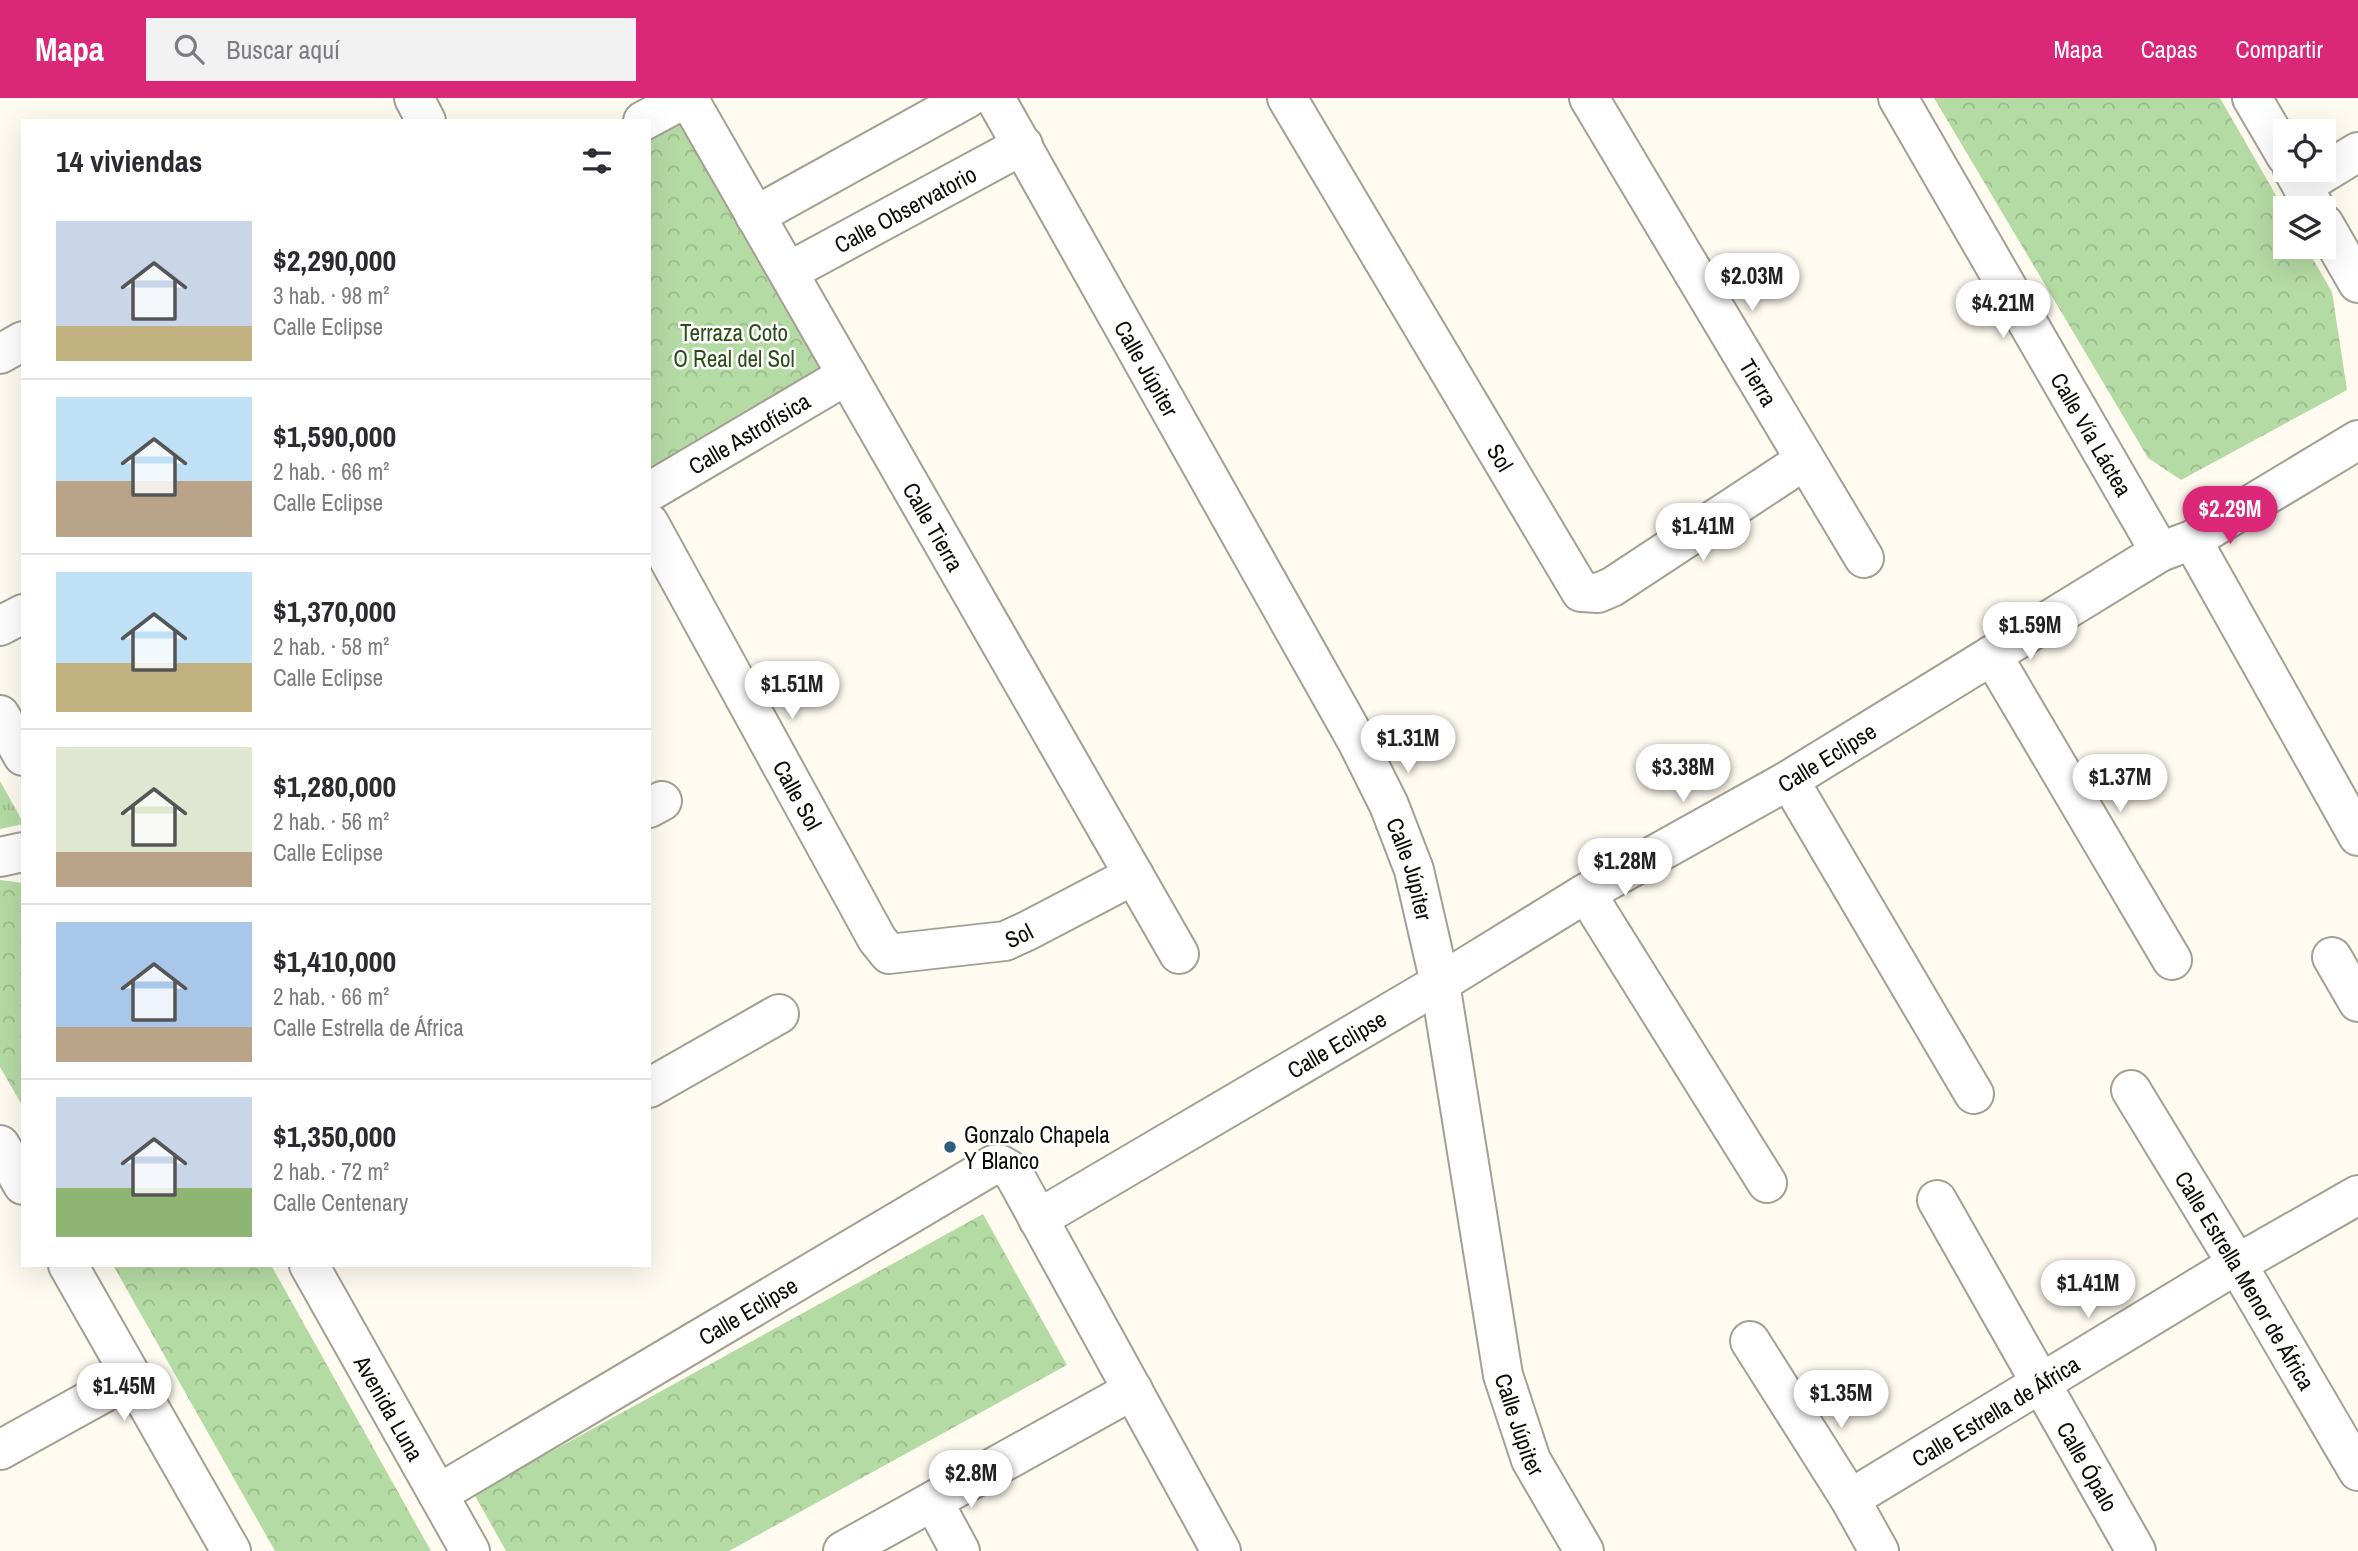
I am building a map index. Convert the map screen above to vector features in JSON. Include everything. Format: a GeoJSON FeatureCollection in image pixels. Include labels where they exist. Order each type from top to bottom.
{"type":"FeatureCollection","features":[{"type":"Feature","properties":{"kind":"street"},"geometry":{"type":"LineString","coordinates":[[414,98],[425,119]]}},
{"type":"Feature","properties":{"kind":"street"},"geometry":{"type":"LineString","coordinates":[[647,119],[687,98]]}},
{"type":"Feature","properties":{"kind":"street","name":"Calle Tierra"},"geometry":{"type":"LineString","coordinates":[[687,98],[1180,954]]}},
{"type":"Feature","properties":{"kind":"street"},"geometry":{"type":"LineString","coordinates":[[755,216],[968,98]]}},
{"type":"Feature","properties":{"kind":"street","name":"Calle Júpiter"},"geometry":{"type":"LineString","coordinates":[[995,98],[1357,743],[1389,805],[1414,870],[1440,983],[1503,1375],[1531,1460],[1584,1551]]}},
{"type":"Feature","properties":{"kind":"street","name":"Sol"},"geometry":{"type":"LineString","coordinates":[[1287,98],[1581,592],[1598,593],[1612,587],[1805,460]]}},
{"type":"Feature","properties":{"kind":"street","name":"Tierra"},"geometry":{"type":"LineString","coordinates":[[1589,98],[1864,558]]}},
{"type":"Feature","properties":{"kind":"street","name":"Calle Vía Láctea"},"geometry":{"type":"LineString","coordinates":[[1898,98],[2358,836]]}},
{"type":"Feature","properties":{"kind":"street"},"geometry":{"type":"LineString","coordinates":[[2252,98],[2273,135]]}},
{"type":"Feature","properties":{"kind":"street","name":"Calle Observatorio"},"geometry":{"type":"LineString","coordinates":[[788,272],[1023,145]]}},
{"type":"Feature","properties":{"kind":"street"},"geometry":{"type":"LineString","coordinates":[[2336,162],[2358,152]]}},
{"type":"Feature","properties":{"kind":"street"},"geometry":{"type":"LineString","coordinates":[[2336,244],[2358,283]]}},
{"type":"Feature","properties":{"kind":"street"},"geometry":{"type":"LineString","coordinates":[[0,354],[21,342]]}},
{"type":"Feature","properties":{"kind":"street","name":"Calle Astrofísica"},"geometry":{"type":"LineString","coordinates":[[651,491],[847,375]]}},
{"type":"Feature","properties":{"kind":"street","name":"Calle Eclipse"},"geometry":{"type":"LineString","coordinates":[[1038,1219],[1440,983],[1586,893],[1789,779],[1992,655],[2358,440]]}},
{"type":"Feature","properties":{"kind":"street","name":"Calle Sol"},"geometry":{"type":"LineString","coordinates":[[651,527],[877,939],[889,954]]}},
{"type":"Feature","properties":{"kind":"street"},"geometry":{"type":"LineString","coordinates":[[0,626],[21,615]]}},
{"type":"Feature","properties":{"kind":"street"},"geometry":{"type":"LineString","coordinates":[[1992,655],[2172,960]]}},
{"type":"Feature","properties":{"kind":"street"},"geometry":{"type":"LineString","coordinates":[[0,715],[21,752]]}},
{"type":"Feature","properties":{"kind":"street"},"geometry":{"type":"LineString","coordinates":[[1789,779],[1974,1094]]}},
{"type":"Feature","properties":{"kind":"street"},"geometry":{"type":"LineString","coordinates":[[0,857],[21,852]]}},
{"type":"Feature","properties":{"kind":"street","name":"Sol"},"geometry":{"type":"LineString","coordinates":[[889,954],[1005,941],[1134,875]]}},
{"type":"Feature","properties":{"kind":"street"},"geometry":{"type":"LineString","coordinates":[[1586,893],[1767,1183]]}},
{"type":"Feature","properties":{"kind":"street"},"geometry":{"type":"LineString","coordinates":[[2332,957],[2358,1002]]}},
{"type":"Feature","properties":{"kind":"street"},"geometry":{"type":"LineString","coordinates":[[651,1087],[779,1014]]}},
{"type":"Feature","properties":{"kind":"street","name":"Calle Estrella Menor de África"},"geometry":{"type":"LineString","coordinates":[[2131,1090],[2358,1471]]}},
{"type":"Feature","properties":{"kind":"street","name":"Calle Eclipse"},"geometry":{"type":"LineString","coordinates":[[438,1494],[993,1165],[1003,1164],[1011,1171],[1221,1551]]}},
{"type":"Feature","properties":{"kind":"street","name":"Calle Estrella de África"},"geometry":{"type":"LineString","coordinates":[[1850,1499],[2237,1264],[2358,1195]]}},
{"type":"Feature","properties":{"kind":"street","name":"Calle Ópalo"},"geometry":{"type":"LineString","coordinates":[[1937,1200],[2136,1551]]}},
{"type":"Feature","properties":{"kind":"street"},"geometry":{"type":"LineString","coordinates":[[69,1267],[231,1551]]}},
{"type":"Feature","properties":{"kind":"street","name":"Avenida Luna"},"geometry":{"type":"LineString","coordinates":[[321,1269],[470,1551]]}},
{"type":"Feature","properties":{"kind":"street"},"geometry":{"type":"LineString","coordinates":[[1749,1341],[1850,1499],[1879,1551]]}},
{"type":"Feature","properties":{"kind":"street"},"geometry":{"type":"LineString","coordinates":[[0,1450],[132,1377]]}},
{"type":"Feature","properties":{"kind":"street"},"geometry":{"type":"LineString","coordinates":[[843,1551],[1133,1390]]}},
{"type":"Feature","properties":{"kind":"street"},"geometry":{"type":"LineString","coordinates":[[933,1501],[960,1551]]}},
{"type":"Feature","properties":{"kind":"green space","name":"Terraza Coto O Real del Sol"},"geometry":{"type":"Polygon","coordinates":[[[686,98],[847,375],[651,491],[651,120],[686,98]]]}},
{"type":"Feature","properties":{"kind":"green space"},"geometry":{"type":"Polygon","coordinates":[[[1934,98],[2220,98],[2276,196],[2273,196],[2273,259],[2313,259],[2332,292],[2347,390],[2181,480],[2148,458],[1934,98]]]}},
{"type":"Feature","properties":{"kind":"green space"},"geometry":{"type":"Polygon","coordinates":[[[0,781],[21,818],[21,824],[0,829],[0,781]]]}},
{"type":"Feature","properties":{"kind":"green space"},"geometry":{"type":"Polygon","coordinates":[[[0,880],[21,883],[21,1104],[0,1067],[0,880]]]}},
{"type":"Feature","properties":{"kind":"green space"},"geometry":{"type":"Polygon","coordinates":[[[983,1214],[1067,1365],[729,1551],[506,1551],[474,1494],[983,1214]]]}},
{"type":"Feature","properties":{"kind":"green space"},"geometry":{"type":"Polygon","coordinates":[[[114,1267],[272,1267],[431,1551],[275,1551],[114,1267]]]}},
{"type":"Feature","properties":{"kind":"place","name":"Gonzalo Chapela Y Blanco"},"geometry":{"type":"Point","coordinates":[950,1147]}}]}
